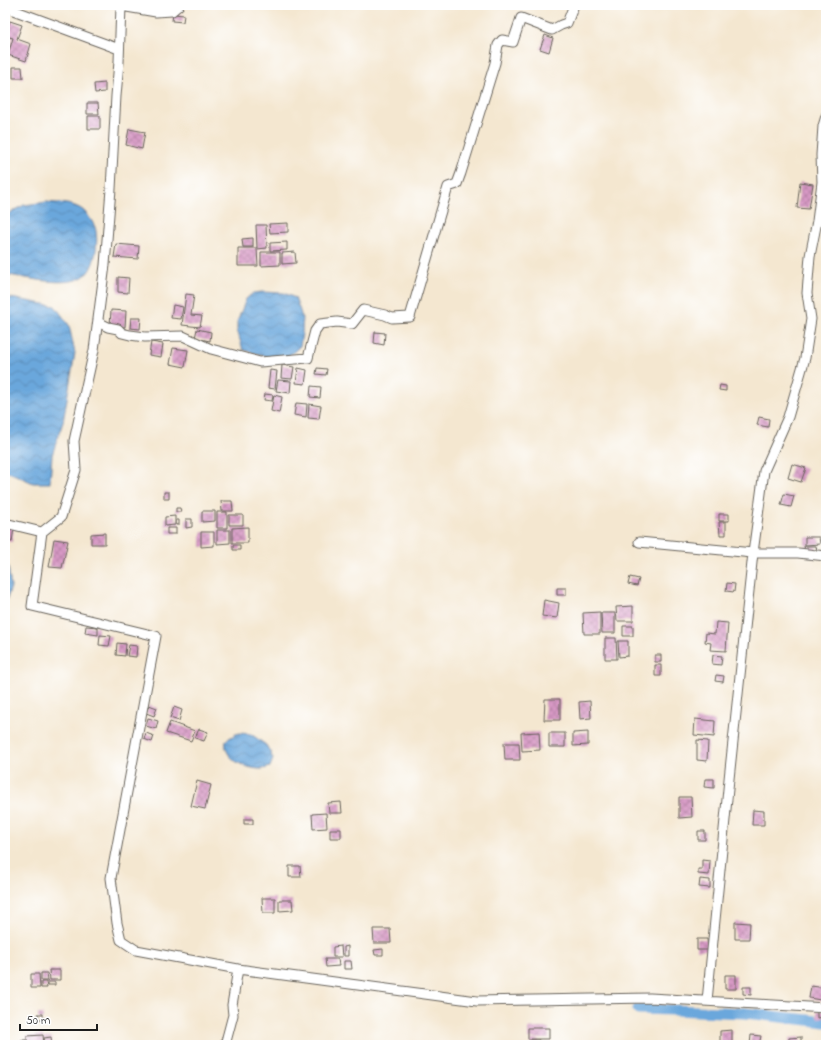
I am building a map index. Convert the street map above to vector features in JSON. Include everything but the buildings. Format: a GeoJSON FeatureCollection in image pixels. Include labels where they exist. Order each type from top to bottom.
{"type":"FeatureCollection","features":[{"type":"Feature","properties":{"kind":"street"},"geometry":{"type":"LineString","coordinates":[[180,5],[172,11],[167,12],[156,12],[120,6],[111,196],[105,266],[94,350],[74,442],[76,470],[61,517],[42,532],[32,606],[156,636],[111,878],[120,940],[136,950],[238,969],[477,1002],[650,998],[826,1008]]}},
{"type":"Feature","properties":{"kind":"street"},"geometry":{"type":"LineString","coordinates":[[98,322],[130,335],[150,337],[183,336],[211,349],[260,362],[308,358],[315,331],[320,324],[336,322],[352,324],[363,310],[392,318],[410,317],[448,187],[457,184],[461,173],[495,63],[498,45],[502,40],[513,42],[521,18],[552,30],[567,23],[574,5]]}},
{"type":"Feature","properties":{"kind":"street"},"geometry":{"type":"LineString","coordinates":[[5,7],[119,49]]}},
{"type":"Feature","properties":{"kind":"street"},"geometry":{"type":"LineString","coordinates":[[707,1001],[753,553],[764,471],[788,417],[805,358],[811,319],[807,293],[810,256],[817,221],[822,182],[821,155],[823,126],[826,116]]}},
{"type":"Feature","properties":{"kind":"street"},"geometry":{"type":"LineString","coordinates":[[5,523],[42,532]]}},
{"type":"Feature","properties":{"kind":"street"},"geometry":{"type":"LineString","coordinates":[[639,542],[753,553],[798,553],[826,556]]}},
{"type":"Feature","properties":{"kind":"street"},"geometry":{"type":"LineString","coordinates":[[225,1045],[233,1015],[232,1005],[238,969]]}},
{"type":"Feature","properties":{"kind":"water"},"geometry":{"type":"Polygon","coordinates":[[[46,202],[66,204],[80,208],[87,214],[95,227],[97,239],[94,260],[88,272],[77,280],[58,282],[5,274],[5,216],[24,205],[46,202]]]}},
{"type":"Feature","properties":{"kind":"water"},"geometry":{"type":"Polygon","coordinates":[[[253,293],[284,293],[295,298],[302,317],[302,332],[300,346],[289,356],[270,357],[243,350],[237,330],[237,322],[246,299],[253,293]]]}},
{"type":"Feature","properties":{"kind":"water"},"geometry":{"type":"Polygon","coordinates":[[[5,297],[55,306],[69,325],[75,353],[63,422],[52,455],[50,483],[33,483],[5,471],[5,297]]]}},
{"type":"Feature","properties":{"kind":"water"},"geometry":{"type":"Polygon","coordinates":[[[5,565],[8,566],[11,587],[5,605],[5,565]]]}},
{"type":"Feature","properties":{"kind":"water"},"geometry":{"type":"Polygon","coordinates":[[[240,733],[251,734],[266,745],[273,759],[270,767],[255,769],[242,765],[231,758],[226,747],[226,740],[240,733]]]}},
{"type":"Feature","properties":{"kind":"waterway"},"geometry":{"type":"LineString","coordinates":[[638,1009],[745,1013],[826,1022]]}}]}
